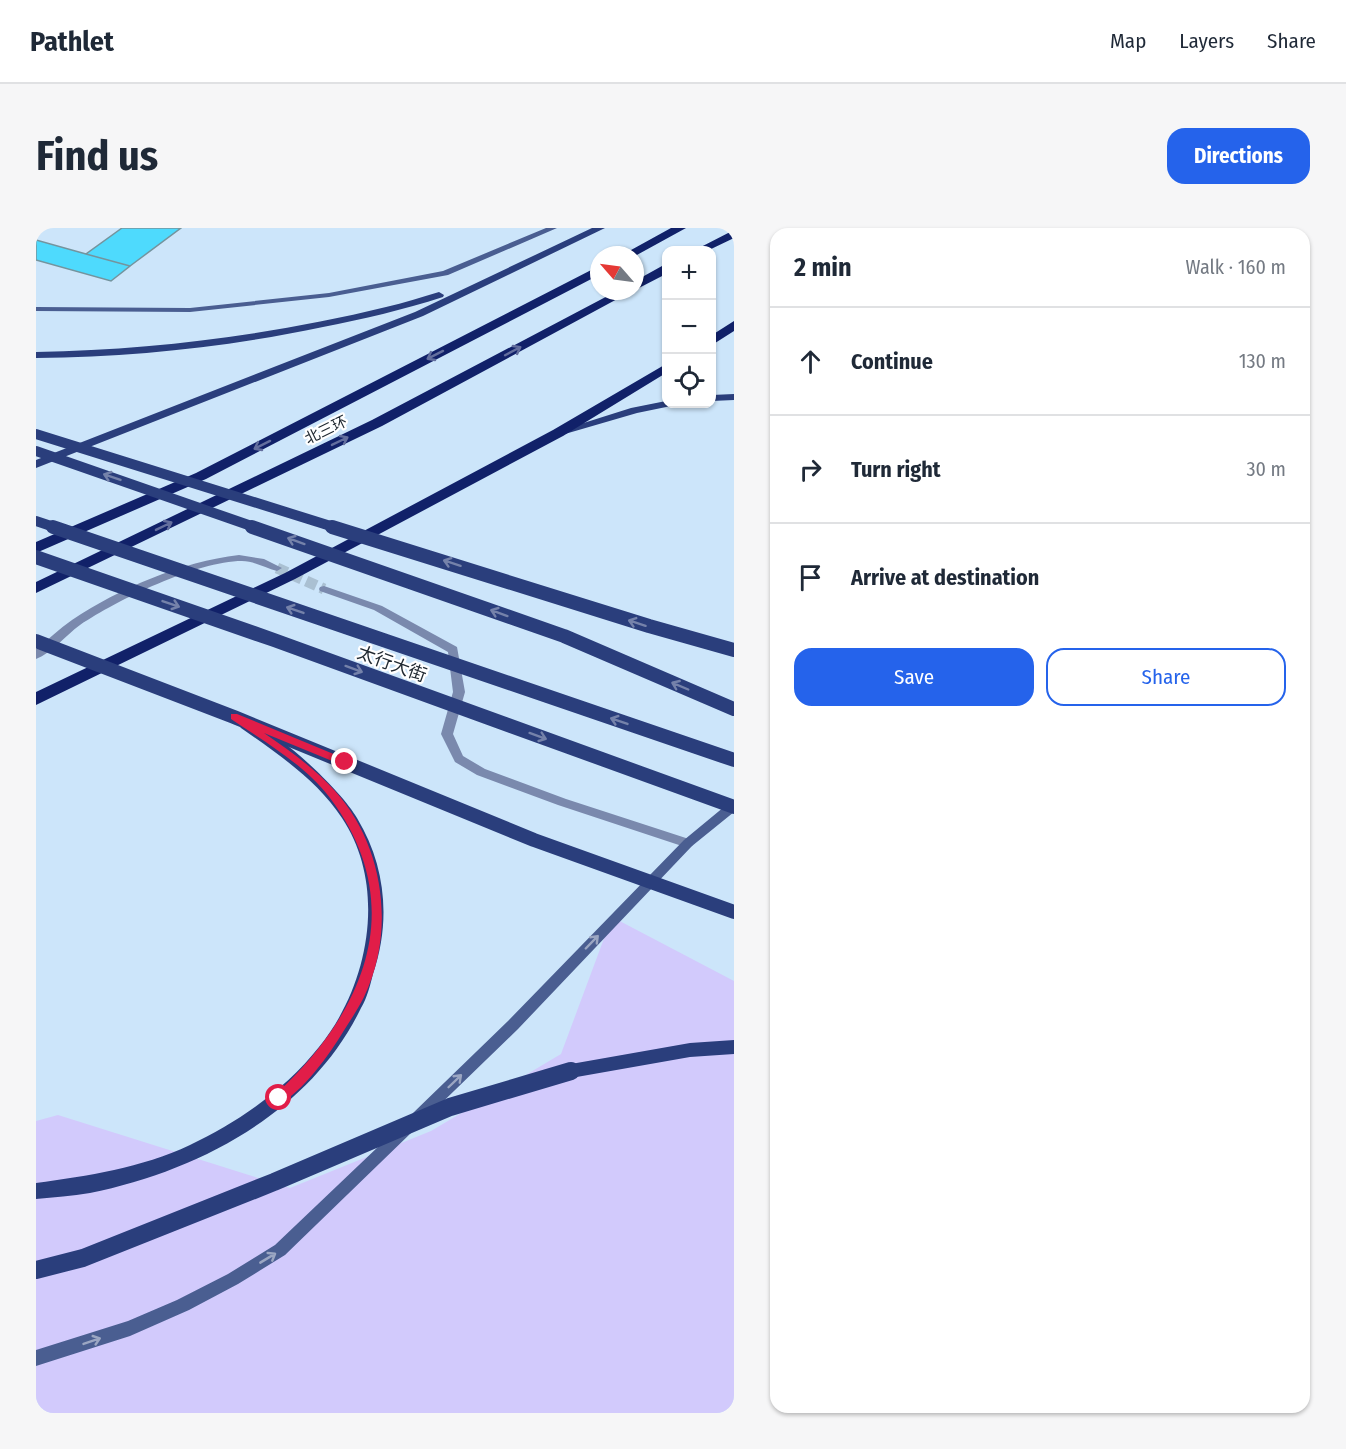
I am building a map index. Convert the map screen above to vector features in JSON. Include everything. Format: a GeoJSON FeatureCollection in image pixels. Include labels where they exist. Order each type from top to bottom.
{"type":"FeatureCollection","features":[{"type":"Feature","properties":{"kind":"highway"},"geometry":{"type":"LineString","coordinates":[[644,247],[680,228]]}},
{"type":"Feature","properties":{"kind":"highway"},"geometry":{"type":"LineString","coordinates":[[709,246],[734,233]]}},
{"type":"Feature","properties":{"kind":"highway"},"geometry":{"type":"LineString","coordinates":[[644,281],[662,271]]}},
{"type":"Feature","properties":{"kind":"highway","name":"北三环"},"geometry":{"type":"LineString","coordinates":[[36,548],[201,476],[590,275]]}},
{"type":"Feature","properties":{"kind":"highway","name":"北三环"},"geometry":{"type":"LineString","coordinates":[[36,588],[377,423],[609,300]]}},
{"type":"Feature","properties":{"kind":"highway"},"geometry":{"type":"LineString","coordinates":[[716,338],[734,325]]}},
{"type":"Feature","properties":{"kind":"highway"},"geometry":{"type":"LineString","coordinates":[[36,699],[290,576],[558,433],[662,370]]}},
{"type":"Feature","properties":{"kind":"main road"},"geometry":{"type":"LineString","coordinates":[[36,309],[190,310],[329,295],[445,273],[553,228]]}},
{"type":"Feature","properties":{"kind":"main road"},"geometry":{"type":"LineString","coordinates":[[36,464],[419,314],[600,228]]}},
{"type":"Feature","properties":{"kind":"main road"},"geometry":{"type":"LineString","coordinates":[[36,355],[162,350],[274,334],[412,305],[509,270]]}},
{"type":"Feature","properties":{"kind":"main road"},"geometry":{"type":"LineString","coordinates":[[716,398],[734,397]]}},
{"type":"Feature","properties":{"kind":"main road"},"geometry":{"type":"LineString","coordinates":[[558,433],[635,410],[662,405]]}},
{"type":"Feature","properties":{"kind":"main road"},"geometry":{"type":"LineString","coordinates":[[36,434],[649,626],[734,650]]}},
{"type":"Feature","properties":{"kind":"main road"},"geometry":{"type":"LineString","coordinates":[[36,451],[564,636],[734,709]]}},
{"type":"Feature","properties":{"kind":"main road","name":"太行大街"},"geometry":{"type":"LineString","coordinates":[[36,521],[734,760]]}},
{"type":"Feature","properties":{"kind":"main road","name":"太行大街"},"geometry":{"type":"LineString","coordinates":[[36,557],[734,806]]}},
{"type":"Feature","properties":{"kind":"main road"},"geometry":{"type":"LineString","coordinates":[[36,641],[234,717],[534,840],[734,912]]}},
{"type":"Feature","properties":{"kind":"main road"},"geometry":{"type":"LineString","coordinates":[[36,1191],[104,1182],[146,1169],[183,1156],[250,1120],[305,1074],[327,1049],[355,1004],[369,967],[375,939],[377,912],[375,886],[364,848],[348,815],[332,794],[292,756],[234,717]]}},
{"type":"Feature","properties":{"kind":"main road"},"geometry":{"type":"LineString","coordinates":[[36,1358],[130,1328],[183,1305],[233,1279],[280,1250],[513,1024],[688,843],[734,806]]}},
{"type":"Feature","properties":{"kind":"main road"},"geometry":{"type":"LineString","coordinates":[[36,1270],[82,1258],[274,1182],[450,1107],[571,1071],[690,1050],[734,1047]]}},
{"type":"Feature","properties":{"kind":"street"},"geometry":{"type":"LineString","coordinates":[[36,655],[82,618],[135,591],[195,568],[234,558],[259,561],[277,568]]}},
{"type":"Feature","properties":{"kind":"street"},"geometry":{"type":"LineString","coordinates":[[324,589],[378,608],[453,650],[459,692],[447,734],[459,759],[481,772],[562,802],[688,843]]}},
{"type":"Feature","properties":{"kind":"shaded area"},"geometry":{"type":"Polygon","coordinates":[[[612,917],[734,981],[734,1413],[36,1413],[36,1121],[58,1115],[290,1188],[431,1131],[561,1054],[612,917]]]}},
{"type":"Feature","properties":{"kind":"building"},"geometry":{"type":"Polygon","coordinates":[[[122,228],[181,228],[130,266],[86,254],[122,228]]]}},
{"type":"Feature","properties":{"kind":"building"},"geometry":{"type":"Polygon","coordinates":[[[36,240],[130,266],[111,281],[36,260],[36,240]]]}},
{"type":"Feature","properties":{"kind":"tunnel"},"geometry":{"type":"LineString","coordinates":[[277,568],[324,589]]}},
{"type":"Feature","properties":{"kind":"route"},"geometry":{"type":"LineString","coordinates":[[279,1098],[327,1049],[360,995],[375,939],[377,912],[375,886],[360,837],[348,815],[332,794],[292,756],[234,717],[345,762]]}}]}
